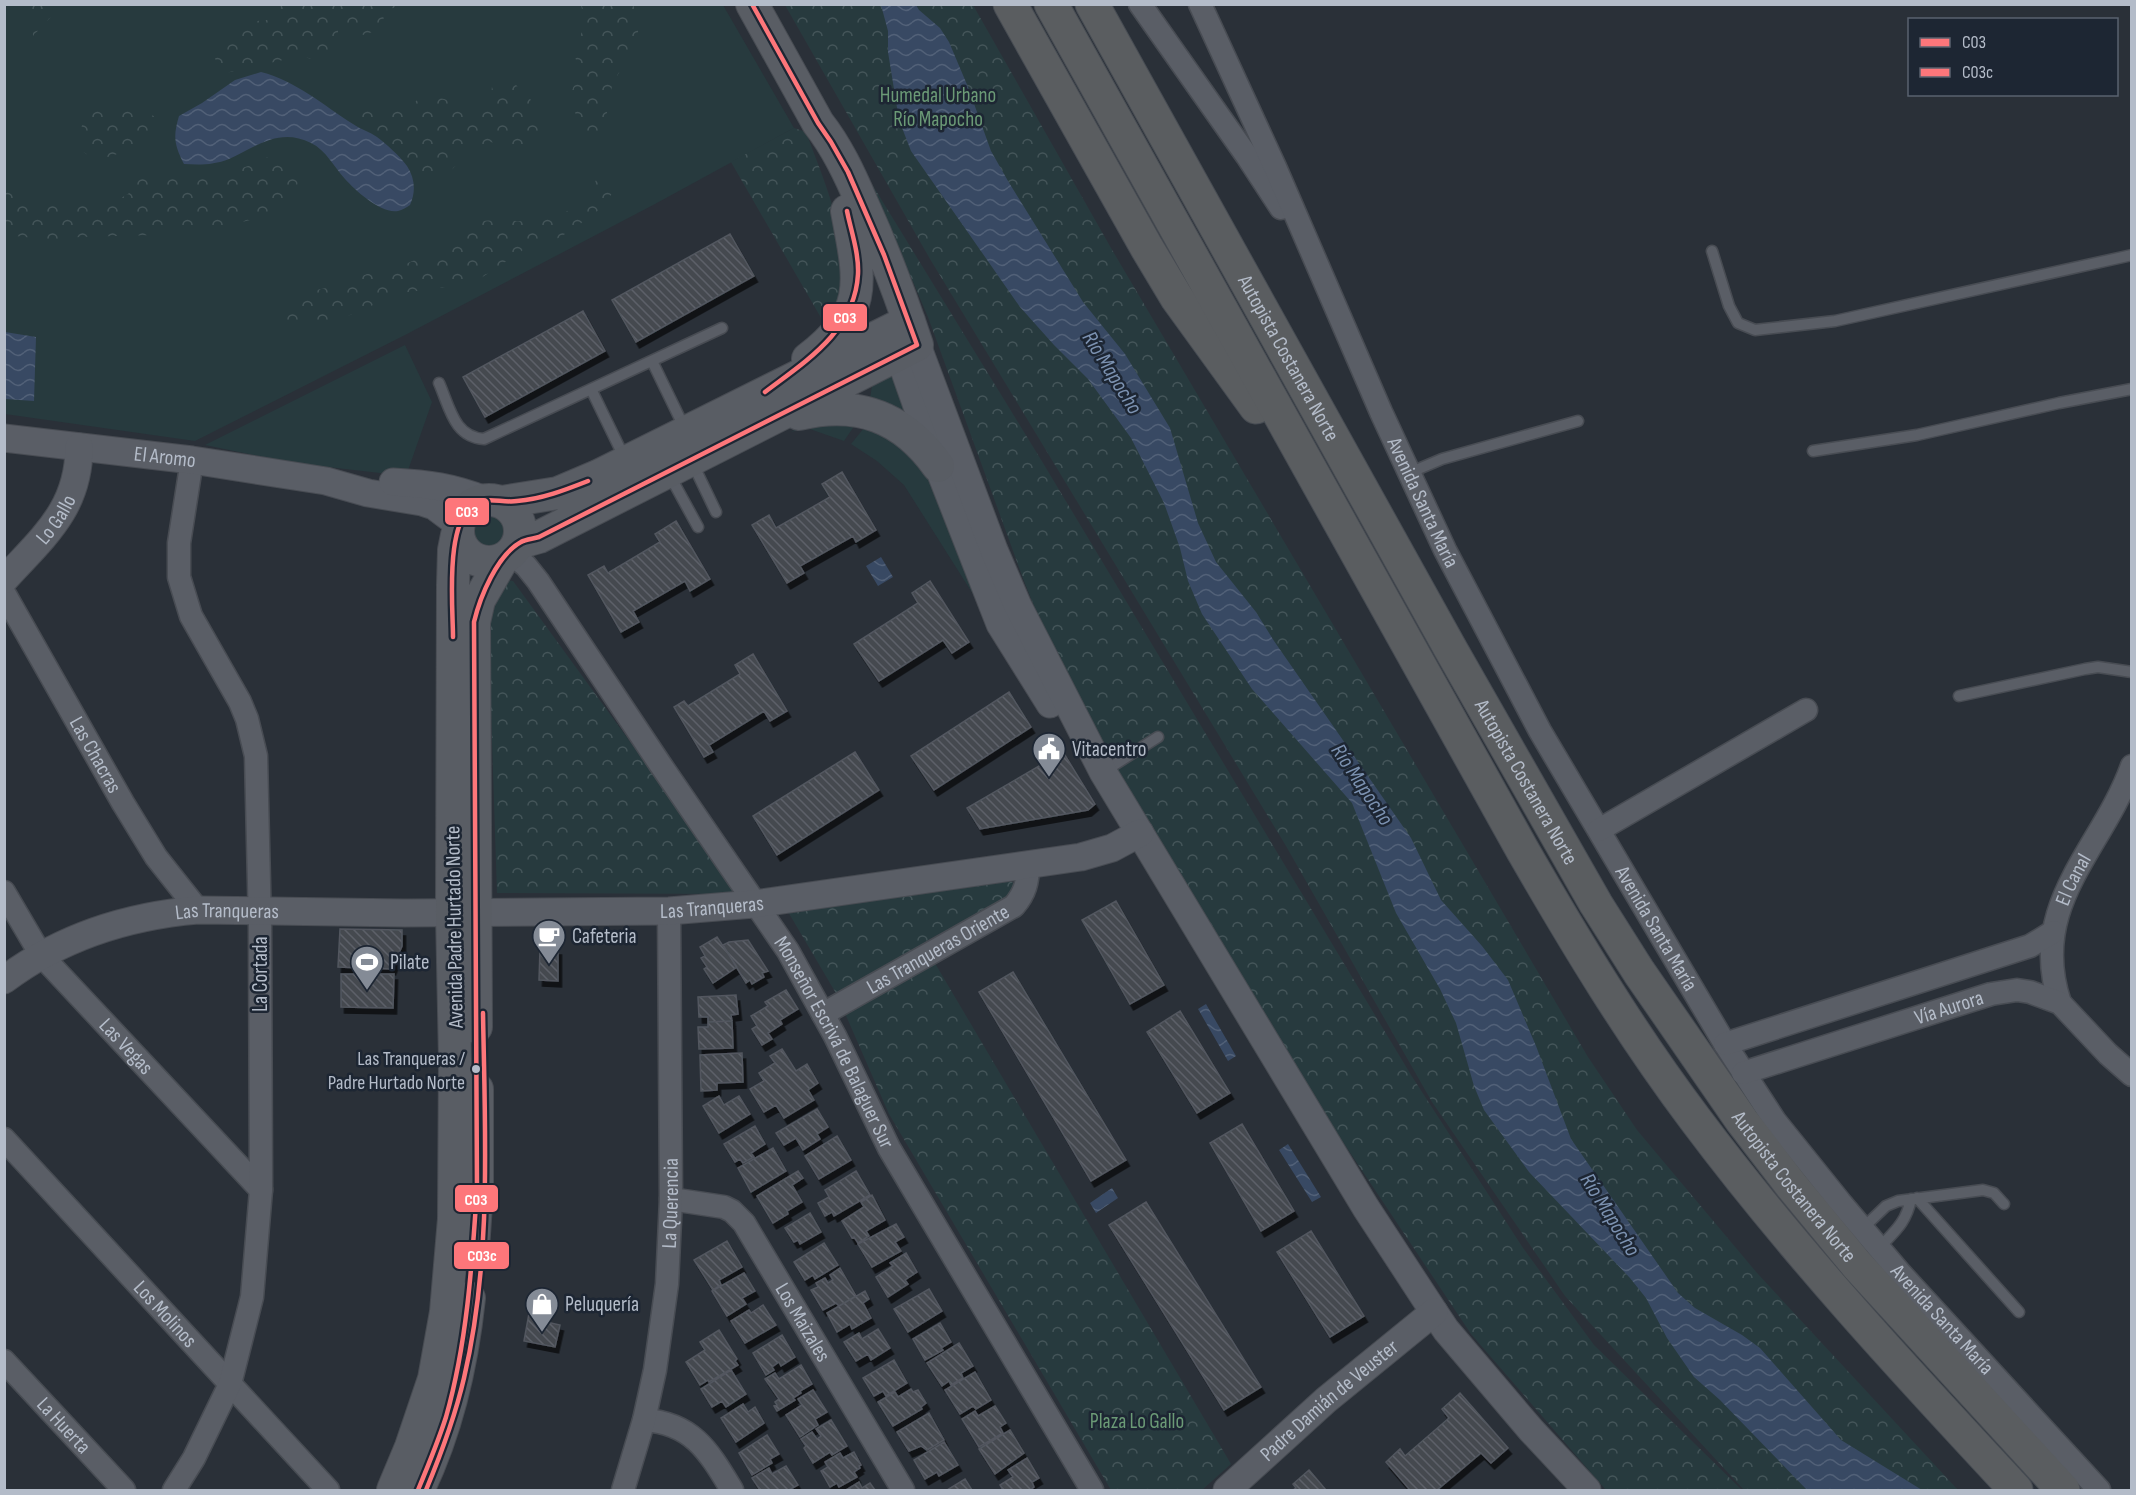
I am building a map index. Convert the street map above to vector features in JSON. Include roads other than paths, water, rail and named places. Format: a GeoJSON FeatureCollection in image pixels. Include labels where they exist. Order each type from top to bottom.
{"type":"FeatureCollection","features":[{"type":"Feature","properties":{"kind":"highway"},"geometry":{"type":"LineString","coordinates":[[1010,4],[1178,298],[1284,445],[1320,485]]}},
{"type":"Feature","properties":{"kind":"highway","name":"Autopista Costanera Norte"},"geometry":{"type":"LineString","coordinates":[[1051,4],[1575,941],[1687,1108],[1760,1203],[1826,1281],[2016,1491]]}},
{"type":"Feature","properties":{"kind":"highway","name":"Autopista Costanera Norte"},"geometry":{"type":"LineString","coordinates":[[1092,4],[1450,648],[1596,904],[1639,972],[1736,1112],[1791,1185],[1872,1283],[2063,1491]]}},
{"type":"Feature","properties":{"kind":"main road"},"geometry":{"type":"LineString","coordinates":[[752,4],[818,123],[830,139],[878,238],[904,337]]}},
{"type":"Feature","properties":{"kind":"main road"},"geometry":{"type":"LineString","coordinates":[[818,123],[847,211],[904,337]]}},
{"type":"Feature","properties":{"kind":"main road"},"geometry":{"type":"LineString","coordinates":[[847,211],[858,272],[857,287],[849,315],[830,342],[682,454],[539,537],[510,552],[482,562],[465,553],[460,544],[458,529],[463,512],[473,504],[558,493],[627,462],[682,454],[758,425],[806,412],[835,408],[863,411],[885,419],[918,441],[938,466]]}},
{"type":"Feature","properties":{"kind":"main road"},"geometry":{"type":"LineString","coordinates":[[764,392],[904,337]]}},
{"type":"Feature","properties":{"kind":"main road"},"geometry":{"type":"LineString","coordinates":[[758,425],[904,337]]}},
{"type":"Feature","properties":{"kind":"main road"},"geometry":{"type":"LineString","coordinates":[[494,501],[510,508],[519,525],[510,552]]}},
{"type":"Feature","properties":{"kind":"main road","name":"Avenida Padre Hurtado Norte"},"geometry":{"type":"LineString","coordinates":[[418,1491],[449,1407],[466,1324],[477,1189],[464,913],[453,573],[458,529]]}},
{"type":"Feature","properties":{"kind":"main road","name":"Avenida Padre Hurtado Norte"},"geometry":{"type":"LineString","coordinates":[[393,1491],[434,1379],[447,1312],[454,1219],[456,1059],[464,913],[474,622],[479,600],[510,552]]}},
{"type":"Feature","properties":{"kind":"street","name":"Avenida Santa María"},"geometry":{"type":"LineString","coordinates":[[1140,4],[1253,164],[1328,290]]}},
{"type":"Feature","properties":{"kind":"street","name":"Avenida Santa María"},"geometry":{"type":"LineString","coordinates":[[1200,4],[1275,166],[1445,550],[1514,682],[1725,1044],[1776,1121],[1862,1228],[2099,1491]]}},
{"type":"Feature","properties":{"kind":"street"},"geometry":{"type":"LineString","coordinates":[[904,337],[938,466],[1000,624],[1066,729],[1099,764]]}},
{"type":"Feature","properties":{"kind":"street"},"geometry":{"type":"LineString","coordinates":[[904,337],[1018,606],[1099,764],[1366,1208],[1446,1330],[1531,1430],[1587,1491]]}},
{"type":"Feature","properties":{"kind":"street","name":"El Aromo"},"geometry":{"type":"LineString","coordinates":[[4,438],[192,459],[326,481],[368,493],[434,506],[458,529]]}},
{"type":"Feature","properties":{"kind":"street","name":"Lo Gallo"},"geometry":{"type":"LineString","coordinates":[[4,580],[60,517],[68,504],[78,475],[80,447]]}},
{"type":"Feature","properties":{"kind":"street","name":"La Cortada"},"geometry":{"type":"LineString","coordinates":[[174,1491],[204,1440],[230,1384],[252,1297],[261,1190],[257,774],[252,737],[240,702],[191,616],[179,577],[178,543],[192,459]]}},
{"type":"Feature","properties":{"kind":"street","name":"El Aromo"},"geometry":{"type":"LineString","coordinates":[[326,481],[435,484],[494,501]]}},
{"type":"Feature","properties":{"kind":"street","name":"Monseñor Escrivá de Balaguer Sur"},"geometry":{"type":"LineString","coordinates":[[510,552],[538,581],[754,904],[788,951],[823,1014],[889,1148],[1092,1491]]}},
{"type":"Feature","properties":{"kind":"street","name":"Las Chacras"},"geometry":{"type":"LineString","coordinates":[[4,593],[156,857],[198,910]]}},
{"type":"Feature","properties":{"kind":"street"},"geometry":{"type":"LineString","coordinates":[[1599,830],[1806,710]]}},
{"type":"Feature","properties":{"kind":"street","name":"El Canal"},"geometry":{"type":"LineString","coordinates":[[2060,1003],[2051,963],[2053,932],[2066,889],[2116,801],[2132,766]]}},
{"type":"Feature","properties":{"kind":"street","name":"Las Tranqueras"},"geometry":{"type":"LineString","coordinates":[[4,980],[41,955],[77,938],[120,922],[145,916],[198,910],[464,913],[669,911],[754,904],[1081,857],[1112,848],[1140,833]]}},
{"type":"Feature","properties":{"kind":"street","name":"Las Tranqueras Oriente"},"geometry":{"type":"LineString","coordinates":[[823,1014],[1014,906],[1023,895],[1028,866]]}},
{"type":"Feature","properties":{"kind":"street","name":"Las Vegas"},"geometry":{"type":"LineString","coordinates":[[4,892],[41,955],[261,1190]]}},
{"type":"Feature","properties":{"kind":"street","name":"La Querencia"},"geometry":{"type":"LineString","coordinates":[[623,1491],[644,1419],[655,1370],[667,1284],[671,1199],[669,911]]}},
{"type":"Feature","properties":{"kind":"street","name":"Vía Aurora"},"geometry":{"type":"LineString","coordinates":[[1725,1044],[2030,946],[2053,932]]}},
{"type":"Feature","properties":{"kind":"street","name":"Vía Aurora"},"geometry":{"type":"LineString","coordinates":[[1743,1073],[2004,992],[2030,992],[2060,1003],[2100,1046],[2132,1075]]}},
{"type":"Feature","properties":{"kind":"street","name":"Los Molinos"},"geometry":{"type":"LineString","coordinates":[[4,1139],[328,1491]]}},
{"type":"Feature","properties":{"kind":"street","name":"Los Maizales"},"geometry":{"type":"LineString","coordinates":[[671,1199],[724,1207],[732,1211],[744,1223],[903,1491]]}},
{"type":"Feature","properties":{"kind":"street","name":"Padre Damián de Veuster"},"geometry":{"type":"LineString","coordinates":[[1227,1491],[1326,1400],[1434,1312]]}},
{"type":"Feature","properties":{"kind":"street","name":"La Huerta"},"geometry":{"type":"LineString","coordinates":[[4,1361],[124,1491]]}},
{"type":"Feature","properties":{"kind":"street"},"geometry":{"type":"LineString","coordinates":[[644,1419],[675,1426],[694,1437],[703,1445],[732,1491]]}},
{"type":"Feature","properties":{"kind":"lane"},"geometry":{"type":"LineString","coordinates":[[1712,251],[1729,306],[1738,323],[1755,330],[1835,321],[2132,255]]}},
{"type":"Feature","properties":{"kind":"lane"},"geometry":{"type":"LineString","coordinates":[[439,383],[459,427],[466,435],[484,439],[722,328]]}},
{"type":"Feature","properties":{"kind":"lane"},"geometry":{"type":"LineString","coordinates":[[652,361],[682,454],[698,527]]}},
{"type":"Feature","properties":{"kind":"lane"},"geometry":{"type":"LineString","coordinates":[[591,389],[627,462]]}},
{"type":"Feature","properties":{"kind":"lane"},"geometry":{"type":"LineString","coordinates":[[1813,451],[1917,435],[2132,389]]}},
{"type":"Feature","properties":{"kind":"lane"},"geometry":{"type":"LineString","coordinates":[[1409,473],[1442,459],[1578,421]]}},
{"type":"Feature","properties":{"kind":"lane"},"geometry":{"type":"LineString","coordinates":[[682,454],[716,512]]}},
{"type":"Feature","properties":{"kind":"lane"},"geometry":{"type":"LineString","coordinates":[[1959,696],[2085,669],[2098,668],[2132,672]]}},
{"type":"Feature","properties":{"kind":"lane"},"geometry":{"type":"LineString","coordinates":[[1099,764],[1158,737]]}},
{"type":"Feature","properties":{"kind":"lane"},"geometry":{"type":"LineString","coordinates":[[1862,1228],[1886,1206],[1898,1201],[1983,1190],[1994,1193],[2004,1204]]}},
{"type":"Feature","properties":{"kind":"lane"},"geometry":{"type":"LineString","coordinates":[[1879,1248],[1902,1223],[1914,1199]]}},
{"type":"Feature","properties":{"kind":"lane"},"geometry":{"type":"LineString","coordinates":[[1914,1199],[2019,1312]]}},
{"type":"Feature","properties":{"kind":"water","name":"Río Mapocho"},"geometry":{"type":"Polygon","coordinates":[[[881,5],[916,5],[940,28],[949,42],[991,151],[1008,181],[1083,302],[1125,354],[1170,428],[1198,523],[1216,562],[1256,612],[1411,838],[1441,900],[1482,946],[1508,980],[1571,1139],[1678,1293],[1695,1308],[1760,1348],[1841,1440],[1922,1490],[1807,1490],[1720,1400],[1694,1377],[1667,1338],[1646,1298],[1630,1278],[1529,1172],[1484,1110],[1474,1086],[1456,1023],[1440,989],[1396,913],[1352,803],[1252,689],[1202,614],[1188,581],[1180,548],[1164,503],[1131,438],[1088,379],[1020,307],[911,151],[899,120],[888,52],[888,31],[881,5]]]}},
{"type":"Feature","properties":{"kind":"water"},"geometry":{"type":"Polygon","coordinates":[[[261,72],[298,87],[389,147],[404,162],[412,175],[414,190],[410,205],[398,211],[384,209],[350,184],[316,146],[288,137],[268,140],[218,162],[184,164],[176,140],[179,116],[235,80],[261,72]]]}},
{"type":"Feature","properties":{"kind":"water"},"geometry":{"type":"Polygon","coordinates":[[[5,332],[36,337],[34,401],[5,399],[5,332]]]}},
{"type":"Feature","properties":{"kind":"water"},"geometry":{"type":"Polygon","coordinates":[[[881,557],[893,577],[878,586],[866,566],[881,557]]]}},
{"type":"Feature","properties":{"kind":"water"},"geometry":{"type":"Polygon","coordinates":[[[1206,1004],[1236,1056],[1228,1061],[1198,1009],[1206,1004]]]}},
{"type":"Feature","properties":{"kind":"water"},"geometry":{"type":"Polygon","coordinates":[[[1288,1144],[1321,1197],[1312,1202],[1279,1150],[1288,1144]]]}},
{"type":"Feature","properties":{"kind":"water"},"geometry":{"type":"Polygon","coordinates":[[[1112,1188],[1118,1198],[1096,1213],[1090,1203],[1112,1188]]]}},
{"type":"Feature","properties":{"kind":"place","name":"Vitacentro"},"geometry":{"type":"Point","coordinates":[1049,778]}},
{"type":"Feature","properties":{"kind":"place","name":"Cafeteria"},"geometry":{"type":"Point","coordinates":[549,965]}},
{"type":"Feature","properties":{"kind":"place","name":"Pilate"},"geometry":{"type":"Point","coordinates":[367,991]}},
{"type":"Feature","properties":{"kind":"place","name":"Las Tranqueras / Padre Hurtado Norte"},"geometry":{"type":"Point","coordinates":[476,1069]}},
{"type":"Feature","properties":{"kind":"place","name":"Peluquería"},"geometry":{"type":"Point","coordinates":[542,1333]}},
{"type":"Feature","properties":{"kind":"park label","name":"Humedal Urbano Río Mapocho"},"geometry":{"type":"Point","coordinates":[938,107]}},
{"type":"Feature","properties":{"kind":"park label","name":"Plaza Lo Gallo"},"geometry":{"type":"Point","coordinates":[1137,1421]}}]}
